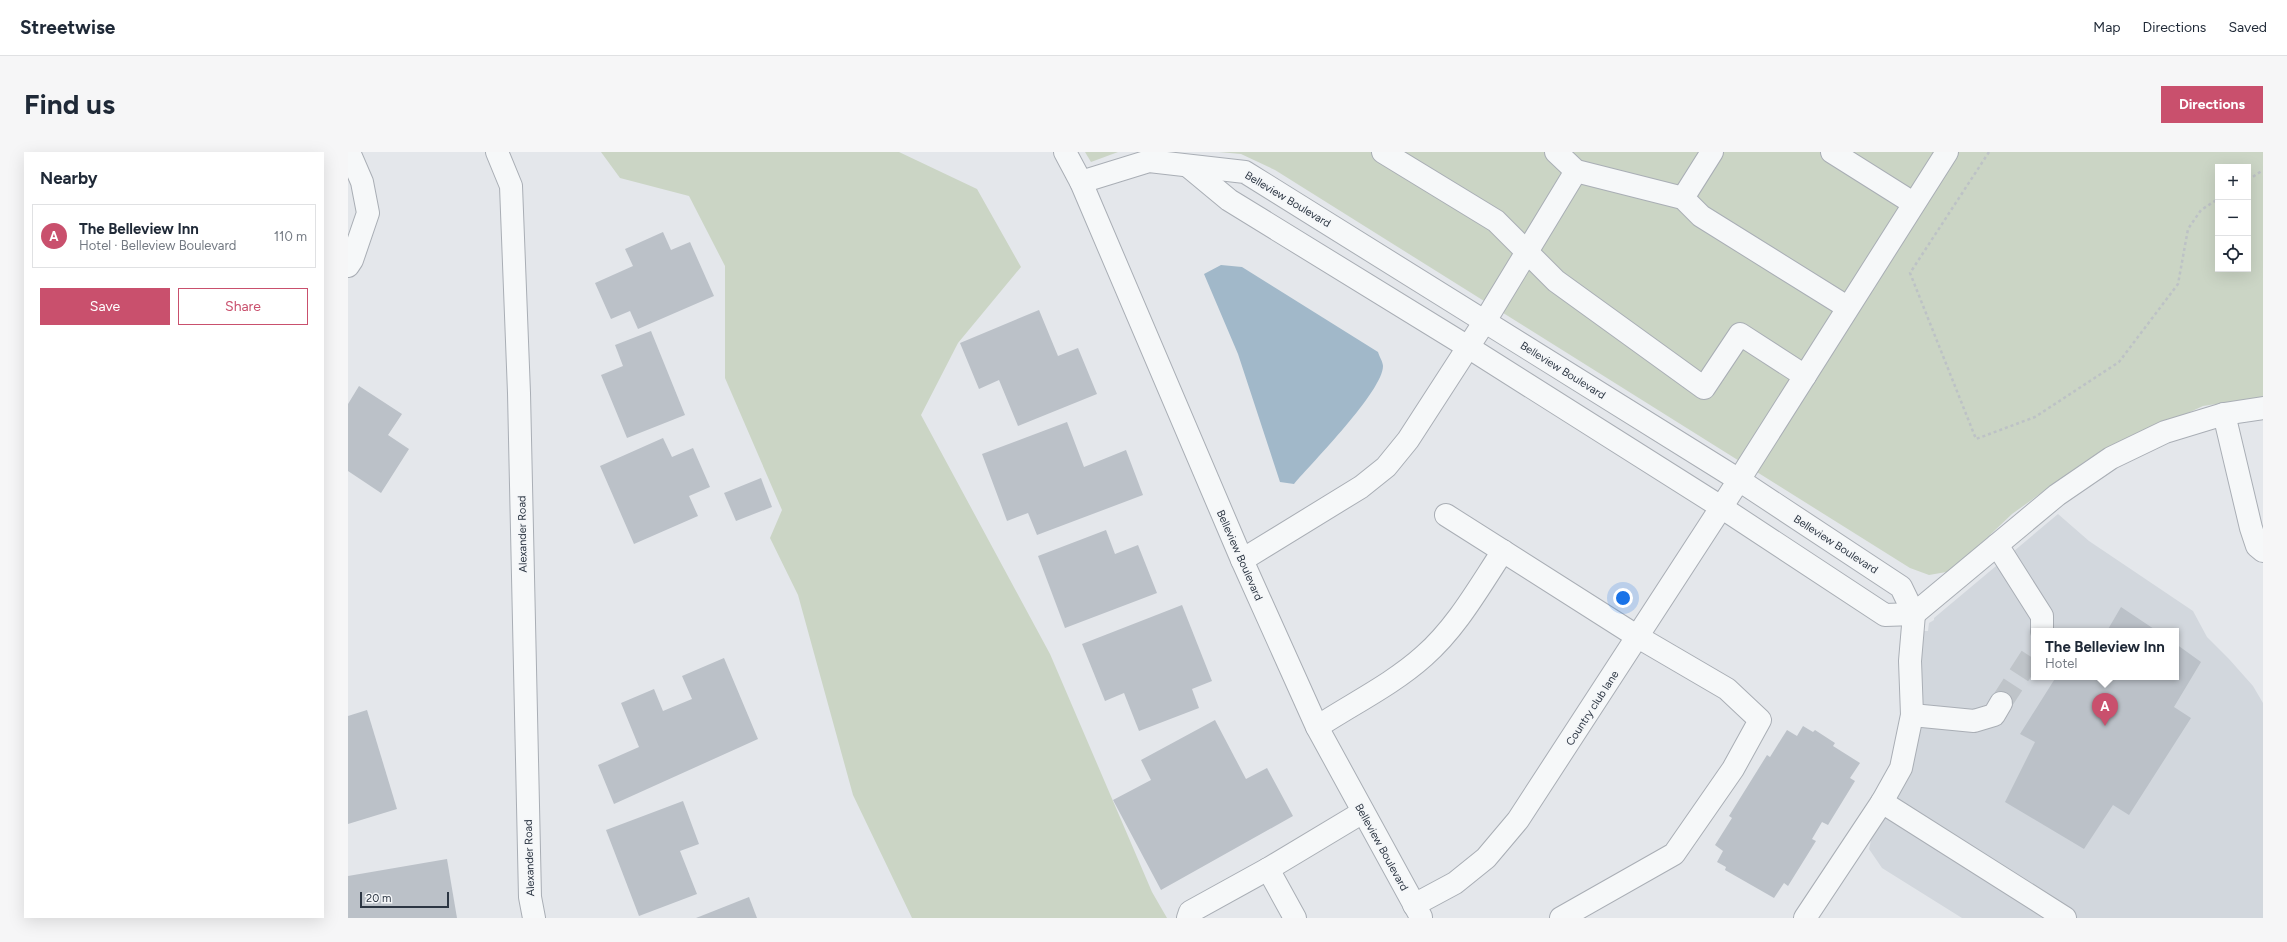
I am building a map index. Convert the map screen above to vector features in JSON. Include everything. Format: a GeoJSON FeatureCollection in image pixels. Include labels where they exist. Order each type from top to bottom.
{"type":"FeatureCollection","features":[{"type":"Feature","properties":{"kind":"street","name":"Alexander Road"},"geometry":{"type":"LineString","coordinates":[[497,152],[511,186],[519,393],[530,898],[534,918]]}},
{"type":"Feature","properties":{"kind":"street","name":"Belleview Boulevard"},"geometry":{"type":"LineString","coordinates":[[1065,152],[1081,182],[1242,560],[1317,727],[1418,912]]}},
{"type":"Feature","properties":{"kind":"street"},"geometry":{"type":"LineString","coordinates":[[1383,152],[1496,222],[1528,251],[1556,280],[1704,388],[1740,334],[1805,376]]}},
{"type":"Feature","properties":{"kind":"street"},"geometry":{"type":"LineString","coordinates":[[1556,152],[1576,171],[1683,198],[1701,216],[1847,307]]}},
{"type":"Feature","properties":{"kind":"street"},"geometry":{"type":"LineString","coordinates":[[1683,198],[1712,152]]}},
{"type":"Feature","properties":{"kind":"street"},"geometry":{"type":"LineString","coordinates":[[1832,152],[1913,204]]}},
{"type":"Feature","properties":{"kind":"street","name":"Country club lane"},"geometry":{"type":"LineString","coordinates":[[1418,912],[1486,858],[1514,825],[1739,480],[1946,152]]}},
{"type":"Feature","properties":{"kind":"street"},"geometry":{"type":"LineString","coordinates":[[348,266],[352,260],[368,213],[362,182],[352,153]]}},
{"type":"Feature","properties":{"kind":"street","name":"Belleview Boulevard"},"geometry":{"type":"LineString","coordinates":[[1081,182],[1149,160],[1245,172],[1739,480],[1901,587],[1914,614]]}},
{"type":"Feature","properties":{"kind":"street"},"geometry":{"type":"LineString","coordinates":[[1188,166],[1229,200],[1468,347],[1721,507],[1885,615],[1914,614],[2057,494],[2111,458],[2165,432],[2224,414],[2263,408]]}},
{"type":"Feature","properties":{"kind":"street"},"geometry":{"type":"LineString","coordinates":[[1242,560],[1361,487],[1386,467],[1408,440],[1485,321],[1576,171]]}},
{"type":"Feature","properties":{"kind":"street"},"geometry":{"type":"LineString","coordinates":[[2224,414],[2251,528],[2257,546],[2263,551]]}},
{"type":"Feature","properties":{"kind":"street"},"geometry":{"type":"LineString","coordinates":[[1446,515],[1638,637],[1727,689],[1760,720],[1733,769],[1674,854],[1561,918]]}},
{"type":"Feature","properties":{"kind":"street"},"geometry":{"type":"LineString","coordinates":[[1997,545],[2042,616],[2042,628]]}},
{"type":"Feature","properties":{"kind":"street"},"geometry":{"type":"LineString","coordinates":[[1317,727],[1394,679],[1424,656],[1451,628],[1503,551]]}},
{"type":"Feature","properties":{"kind":"street"},"geometry":{"type":"LineString","coordinates":[[1805,918],[1882,802],[1901,768],[1912,716],[1910,661],[1914,614]]}},
{"type":"Feature","properties":{"kind":"street"},"geometry":{"type":"LineString","coordinates":[[1912,716],[1974,721],[1994,715],[2002,702]]}},
{"type":"Feature","properties":{"kind":"street"},"geometry":{"type":"LineString","coordinates":[[1882,802],[2065,918]]}},
{"type":"Feature","properties":{"kind":"street"},"geometry":{"type":"LineString","coordinates":[[1188,918],[1190,912],[1268,869],[1363,812]]}},
{"type":"Feature","properties":{"kind":"street"},"geometry":{"type":"LineString","coordinates":[[1268,869],[1295,918]]}},
{"type":"Feature","properties":{"kind":"path"},"geometry":{"type":"LineString","coordinates":[[1989,152],[1910,272],[1976,439],[2035,417],[2119,362],[2178,284],[2188,229],[2200,210],[2216,200]]}},
{"type":"Feature","properties":{"kind":"path"},"geometry":{"type":"LineString","coordinates":[[2251,178],[2263,170]]}},
{"type":"Feature","properties":{"kind":"shaded area"},"geometry":{"type":"Polygon","coordinates":[[[2058,514],[2089,541],[2193,611],[2207,637],[2253,686],[2263,703],[2263,918],[1962,918],[1882,868],[1869,849],[1875,823],[1896,776],[1918,631],[1928,631],[1929,623],[1934,620],[1934,618],[2058,514]]]}},
{"type":"Feature","properties":{"kind":"green space"},"geometry":{"type":"Polygon","coordinates":[[[601,152],[899,152],[977,189],[1021,267],[958,343],[921,415],[1050,654],[1152,892],[1167,918],[912,918],[853,795],[798,595],[770,538],[782,510],[725,378],[725,266],[689,196],[620,178],[601,152]]]}},
{"type":"Feature","properties":{"kind":"green space"},"geometry":{"type":"Polygon","coordinates":[[[1085,152],[1118,152],[1091,162],[1085,152]]]}},
{"type":"Feature","properties":{"kind":"green space"},"geometry":{"type":"Polygon","coordinates":[[[1219,152],[2263,152],[2263,397],[2203,406],[2087,460],[2012,514],[1952,571],[1929,575],[1910,568],[1275,170],[1241,154],[1219,152]]]}},
{"type":"Feature","properties":{"kind":"water"},"geometry":{"type":"Polygon","coordinates":[[[1221,265],[1242,267],[1378,352],[1383,366],[1380,377],[1372,392],[1360,409],[1294,484],[1280,482],[1238,354],[1204,274],[1221,265]]]}},
{"type":"Feature","properties":{"kind":"building"},"geometry":{"type":"Polygon","coordinates":[[[663,232],[671,250],[690,242],[714,296],[638,329],[630,311],[611,319],[595,283],[633,266],[625,249],[663,232]]]}},
{"type":"Feature","properties":{"kind":"building"},"geometry":{"type":"Polygon","coordinates":[[[1039,310],[1058,356],[1078,348],[1097,394],[1018,426],[999,380],[979,389],[960,343],[1039,310]]]}},
{"type":"Feature","properties":{"kind":"building"},"geometry":{"type":"Polygon","coordinates":[[[651,331],[685,415],[627,438],[601,375],[623,366],[615,345],[651,331]]]}},
{"type":"Feature","properties":{"kind":"building"},"geometry":{"type":"Polygon","coordinates":[[[359,386],[402,414],[388,435],[409,449],[381,493],[348,471],[348,404],[359,386]]]}},
{"type":"Feature","properties":{"kind":"building"},"geometry":{"type":"Polygon","coordinates":[[[1067,422],[1084,467],[1126,450],[1143,495],[1037,535],[1028,513],[1007,521],[982,454],[1067,422]]]}},
{"type":"Feature","properties":{"kind":"building"},"geometry":{"type":"Polygon","coordinates":[[[663,438],[672,457],[693,448],[710,487],[689,496],[698,516],[634,544],[600,466],[663,438]]]}},
{"type":"Feature","properties":{"kind":"building"},"geometry":{"type":"Polygon","coordinates":[[[761,478],[772,507],[736,521],[724,493],[761,478]]]}},
{"type":"Feature","properties":{"kind":"building"},"geometry":{"type":"Polygon","coordinates":[[[1106,530],[1115,554],[1138,545],[1157,593],[1065,628],[1038,556],[1106,530]]]}},
{"type":"Feature","properties":{"kind":"building"},"geometry":{"type":"Polygon","coordinates":[[[1182,605],[1212,681],[1192,689],[1199,708],[1139,731],[1124,693],[1105,701],[1082,644],[1182,605]]]}},
{"type":"Feature","properties":{"kind":"building"},"geometry":{"type":"Polygon","coordinates":[[[2121,607],[2152,628],[2109,628],[2121,607]]]}},
{"type":"Feature","properties":{"kind":"building"},"geometry":{"type":"Polygon","coordinates":[[[2179,646],[2201,662],[2174,707],[2191,718],[2129,815],[2113,805],[2084,849],[2005,802],[2035,742],[2020,734],[2054,680],[2179,680],[2179,646]]]}},
{"type":"Feature","properties":{"kind":"building"},"geometry":{"type":"Polygon","coordinates":[[[724,658],[758,739],[614,804],[598,765],[639,747],[621,703],[654,689],[663,711],[692,699],[682,676],[724,658]]]}},
{"type":"Feature","properties":{"kind":"building"},"geometry":{"type":"Polygon","coordinates":[[[367,710],[397,809],[348,824],[348,716],[367,710]]]}},
{"type":"Feature","properties":{"kind":"building"},"geometry":{"type":"Polygon","coordinates":[[[1215,720],[1246,779],[1267,768],[1293,816],[1161,890],[1113,800],[1151,780],[1141,760],[1215,720]]]}},
{"type":"Feature","properties":{"kind":"building"},"geometry":{"type":"Polygon","coordinates":[[[1803,726],[1813,732],[1815,730],[1835,743],[1833,746],[1860,763],[1850,778],[1855,781],[1828,825],[1822,822],[1812,839],[1816,841],[1788,886],[1784,883],[1774,898],[1725,870],[1726,867],[1717,862],[1723,851],[1715,845],[1732,818],[1729,816],[1767,755],[1770,757],[1787,730],[1797,736],[1803,726]]]}},
{"type":"Feature","properties":{"kind":"building"},"geometry":{"type":"Polygon","coordinates":[[[683,801],[699,844],[680,851],[697,894],[639,916],[606,830],[683,801]]]}},
{"type":"Feature","properties":{"kind":"building"},"geometry":{"type":"Polygon","coordinates":[[[447,859],[457,918],[348,918],[348,876],[447,859]]]}},
{"type":"Feature","properties":{"kind":"building"},"geometry":{"type":"Polygon","coordinates":[[[749,897],[757,918],[696,918],[749,897]]]}},
{"type":"Feature","properties":{"kind":"tunnel"},"geometry":{"type":"LineString","coordinates":[[2001,703],[2031,657]]}},
{"type":"Feature","properties":{"kind":"place","name":"The Belleview Inn"},"geometry":{"type":"Point","coordinates":[2105,726]}}]}
